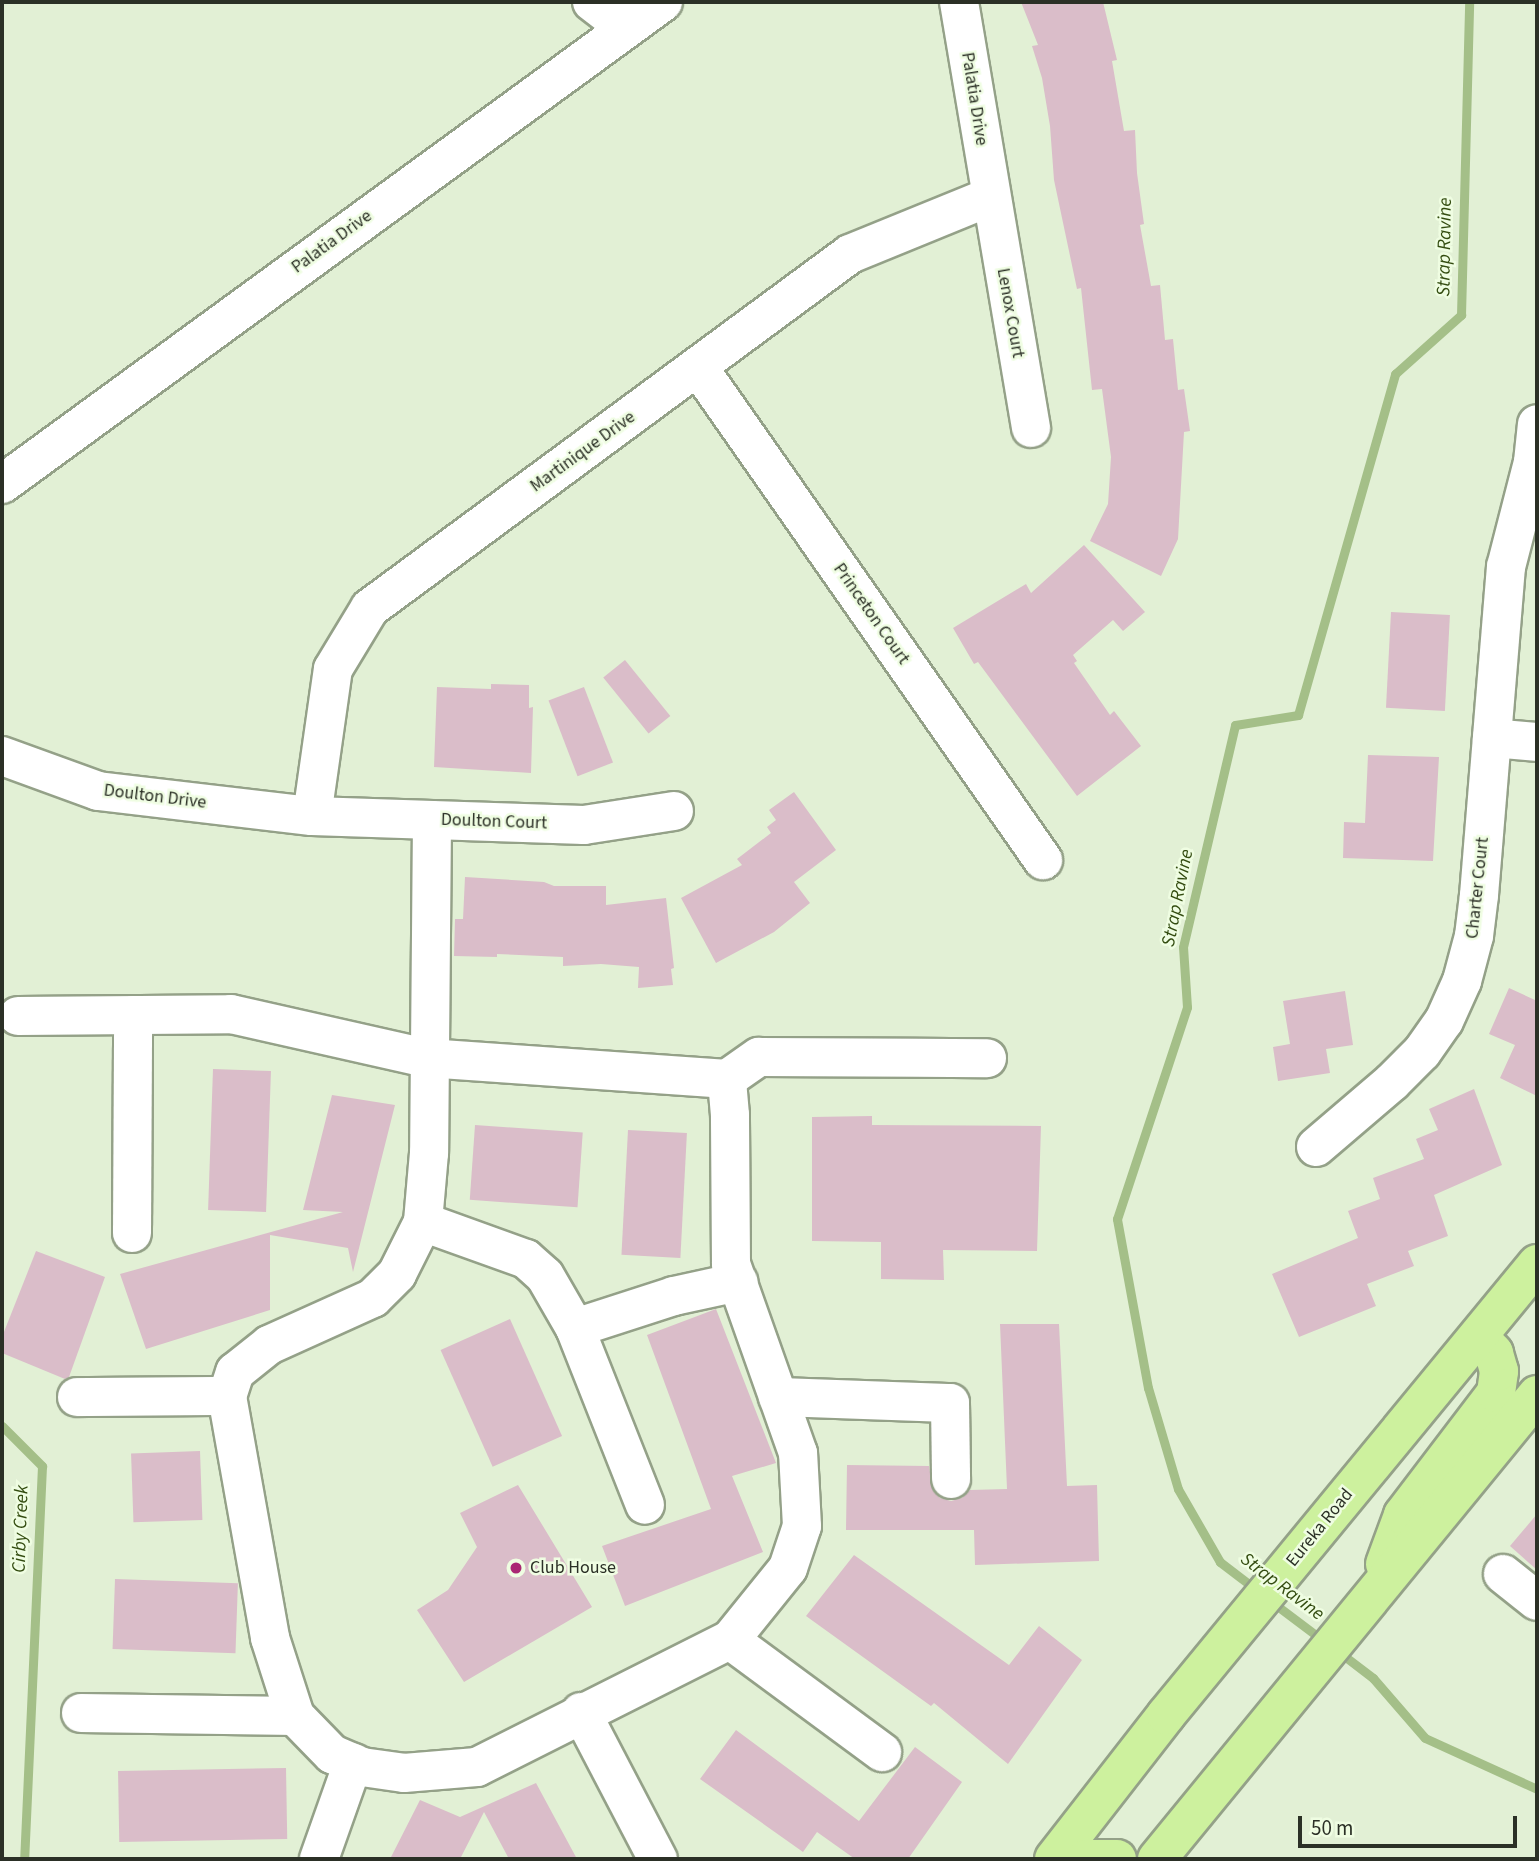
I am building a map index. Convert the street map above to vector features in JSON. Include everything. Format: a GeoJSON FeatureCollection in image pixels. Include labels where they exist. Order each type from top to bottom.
{"type":"FeatureCollection","features":[{"type":"Feature","properties":{"kind":"main road","name":"Eureka Road"},"geometry":{"type":"LineString","coordinates":[[1054,1859],[1213,1657],[1537,1264]]}},
{"type":"Feature","properties":{"kind":"main road"},"geometry":{"type":"LineString","coordinates":[[1365,1604],[1403,1515],[1496,1393],[1499,1371],[1494,1353],[1478,1336]]}},
{"type":"Feature","properties":{"kind":"main road"},"geometry":{"type":"LineString","coordinates":[[1157,1859],[1537,1395]]}},
{"type":"Feature","properties":{"kind":"main road"},"geometry":{"type":"LineString","coordinates":[[1086,1859],[1117,1859]]}},
{"type":"Feature","properties":{"kind":"street"},"geometry":{"type":"LineString","coordinates":[[592,2],[621,15]]}},
{"type":"Feature","properties":{"kind":"street","name":"Palatia Drive"},"geometry":{"type":"LineString","coordinates":[[2,484],[621,15],[663,2]]}},
{"type":"Feature","properties":{"kind":"street","name":"Palatia Drive"},"geometry":{"type":"LineString","coordinates":[[959,2],[990,197]]}},
{"type":"Feature","properties":{"kind":"street","name":"Martinique Drive"},"geometry":{"type":"LineString","coordinates":[[312,816],[333,669],[370,608],[850,254],[990,197]]}},
{"type":"Feature","properties":{"kind":"street","name":"Lenox Court"},"geometry":{"type":"LineString","coordinates":[[990,197],[1031,428]]}},
{"type":"Feature","properties":{"kind":"street","name":"Princeton Court"},"geometry":{"type":"LineString","coordinates":[[698,367],[1043,860]]}},
{"type":"Feature","properties":{"kind":"street","name":"Charter Court"},"geometry":{"type":"LineString","coordinates":[[1315,1147],[1392,1083],[1422,1052],[1444,1021],[1462,981],[1474,936],[1506,567],[1534,462],[1537,424]]}},
{"type":"Feature","properties":{"kind":"street"},"geometry":{"type":"LineString","coordinates":[[1492,738],[1537,742]]}},
{"type":"Feature","properties":{"kind":"street","name":"Doulton Drive"},"geometry":{"type":"LineString","coordinates":[[2,757],[98,791],[312,816]]}},
{"type":"Feature","properties":{"kind":"street","name":"Doulton Court"},"geometry":{"type":"LineString","coordinates":[[312,816],[584,825],[674,811]]}},
{"type":"Feature","properties":{"kind":"street"},"geometry":{"type":"LineString","coordinates":[[432,820],[427,1058],[429,1153],[423,1222],[397,1274],[373,1298],[269,1345],[235,1372],[227,1396],[270,1638],[295,1716],[332,1754],[362,1767],[404,1773],[477,1767],[581,1712],[730,1640],[788,1568],[802,1526],[798,1453],[731,1264],[730,1115],[727,1079]]}},
{"type":"Feature","properties":{"kind":"street"},"geometry":{"type":"LineString","coordinates":[[18,1016],[231,1014],[427,1058],[727,1079],[760,1057],[987,1058]]}},
{"type":"Feature","properties":{"kind":"street"},"geometry":{"type":"LineString","coordinates":[[132,1233],[133,1015]]}},
{"type":"Feature","properties":{"kind":"street"},"geometry":{"type":"LineString","coordinates":[[423,1222],[526,1259],[545,1276],[575,1328],[645,1505]]}},
{"type":"Feature","properties":{"kind":"street"},"geometry":{"type":"LineString","coordinates":[[575,1328],[674,1296],[738,1282]]}},
{"type":"Feature","properties":{"kind":"street"},"geometry":{"type":"LineString","coordinates":[[77,1396],[227,1396]]}},
{"type":"Feature","properties":{"kind":"street"},"geometry":{"type":"LineString","coordinates":[[778,1396],[950,1403],[951,1479]]}},
{"type":"Feature","properties":{"kind":"street"},"geometry":{"type":"LineString","coordinates":[[1503,1574],[1537,1601]]}},
{"type":"Feature","properties":{"kind":"street"},"geometry":{"type":"LineString","coordinates":[[730,1640],[882,1752]]}},
{"type":"Feature","properties":{"kind":"street"},"geometry":{"type":"LineString","coordinates":[[581,1712],[658,1859]]}},
{"type":"Feature","properties":{"kind":"street"},"geometry":{"type":"LineString","coordinates":[[81,1713],[295,1716]]}},
{"type":"Feature","properties":{"kind":"street"},"geometry":{"type":"LineString","coordinates":[[319,1859],[353,1763]]}},
{"type":"Feature","properties":{"kind":"building"},"geometry":{"type":"Polygon","coordinates":[[[1021,2],[1103,2],[1117,60],[1112,61],[1124,131],[1135,130],[1137,173],[1144,224],[1140,225],[1151,286],[1160,285],[1165,340],[1173,339],[1178,390],[1184,389],[1190,431],[1184,432],[1178,539],[1161,576],[1090,541],[1108,504],[1111,457],[1102,389],[1092,390],[1081,288],[1077,289],[1054,180],[1050,126],[1042,78],[1032,46],[1038,45],[1021,2]]]}},
{"type":"Feature","properties":{"kind":"building"},"geometry":{"type":"Polygon","coordinates":[[[1084,545],[1145,612],[1123,631],[1113,620],[1073,655],[1077,661],[1074,663],[1110,715],[1114,711],[1141,746],[1077,796],[978,662],[974,664],[953,628],[1026,584],[1031,593],[1084,545]]]}},
{"type":"Feature","properties":{"kind":"building"},"geometry":{"type":"Polygon","coordinates":[[[1391,612],[1450,615],[1445,711],[1386,708],[1391,612]]]}},
{"type":"Feature","properties":{"kind":"building"},"geometry":{"type":"Polygon","coordinates":[[[625,660],[670,716],[649,734],[603,678],[625,660]]]}},
{"type":"Feature","properties":{"kind":"building"},"geometry":{"type":"Polygon","coordinates":[[[491,684],[529,685],[529,708],[533,707],[531,773],[434,767],[437,687],[491,689],[491,684]]]}},
{"type":"Feature","properties":{"kind":"building"},"geometry":{"type":"Polygon","coordinates":[[[584,687],[613,763],[578,776],[549,701],[584,687]]]}},
{"type":"Feature","properties":{"kind":"building"},"geometry":{"type":"Polygon","coordinates":[[[1368,755],[1439,757],[1433,861],[1343,858],[1344,822],[1365,823],[1368,755]]]}},
{"type":"Feature","properties":{"kind":"building"},"geometry":{"type":"Polygon","coordinates":[[[794,792],[836,850],[794,882],[810,903],[774,932],[716,963],[681,898],[742,865],[737,859],[771,833],[767,827],[776,820],[769,810],[794,792]]]}},
{"type":"Feature","properties":{"kind":"building"},"geometry":{"type":"Polygon","coordinates":[[[465,877],[544,882],[554,886],[606,886],[606,905],[666,898],[674,968],[671,969],[673,985],[638,988],[639,967],[601,964],[563,966],[563,957],[497,954],[497,957],[454,956],[455,919],[463,919],[465,877]]]}},
{"type":"Feature","properties":{"kind":"building"},"geometry":{"type":"Polygon","coordinates":[[[1509,988],[1535,1000],[1537,995],[1537,1096],[1500,1078],[1515,1045],[1489,1034],[1509,988]]]}},
{"type":"Feature","properties":{"kind":"building"},"geometry":{"type":"Polygon","coordinates":[[[1345,991],[1353,1045],[1326,1049],[1330,1073],[1278,1081],[1273,1047],[1290,1044],[1283,1001],[1345,991]]]}},
{"type":"Feature","properties":{"kind":"building"},"geometry":{"type":"Polygon","coordinates":[[[213,1069],[271,1071],[266,1212],[208,1210],[213,1069]]]}},
{"type":"Feature","properties":{"kind":"building"},"geometry":{"type":"Polygon","coordinates":[[[1474,1089],[1502,1165],[1434,1195],[1448,1236],[1408,1251],[1414,1266],[1367,1284],[1376,1306],[1299,1337],[1272,1274],[1358,1238],[1348,1211],[1380,1199],[1373,1178],[1424,1159],[1416,1139],[1438,1130],[1429,1109],[1474,1089]]]}},
{"type":"Feature","properties":{"kind":"building"},"geometry":{"type":"Polygon","coordinates":[[[332,1095],[395,1105],[353,1272],[348,1248],[270,1235],[270,1310],[146,1349],[120,1274],[343,1212],[303,1210],[332,1095]]]}},
{"type":"Feature","properties":{"kind":"building"},"geometry":{"type":"Polygon","coordinates":[[[872,1116],[872,1125],[1041,1126],[1037,1251],[943,1250],[944,1280],[881,1279],[881,1242],[812,1241],[812,1117],[872,1116]]]}},
{"type":"Feature","properties":{"kind":"building"},"geometry":{"type":"Polygon","coordinates":[[[475,1125],[583,1133],[578,1207],[470,1200],[475,1125]]]}},
{"type":"Feature","properties":{"kind":"building"},"geometry":{"type":"Polygon","coordinates":[[[628,1130],[687,1133],[680,1258],[621,1255],[628,1130]]]}},
{"type":"Feature","properties":{"kind":"building"},"geometry":{"type":"Polygon","coordinates":[[[36,1251],[105,1277],[69,1377],[65,1379],[2,1353],[2,1337],[36,1251]]]}},
{"type":"Feature","properties":{"kind":"building"},"geometry":{"type":"Polygon","coordinates":[[[716,1309],[776,1463],[732,1476],[763,1552],[625,1606],[602,1546],[711,1509],[647,1335],[716,1309]]]}},
{"type":"Feature","properties":{"kind":"building"},"geometry":{"type":"Polygon","coordinates":[[[510,1319],[562,1436],[493,1467],[441,1350],[510,1319]]]}},
{"type":"Feature","properties":{"kind":"building"},"geometry":{"type":"Polygon","coordinates":[[[1000,1324],[1059,1324],[1067,1486],[1097,1485],[1099,1561],[975,1565],[974,1530],[846,1530],[847,1465],[929,1466],[933,1491],[940,1498],[951,1501],[962,1498],[970,1490],[1007,1489],[1000,1324]]]}},
{"type":"Feature","properties":{"kind":"building"},"geometry":{"type":"Polygon","coordinates":[[[200,1451],[202,1520],[133,1522],[131,1453],[200,1451]]]}},
{"type":"Feature","properties":{"kind":"building","name":"Club House"},"geometry":{"type":"Polygon","coordinates":[[[518,1485],[592,1607],[464,1682],[417,1610],[448,1590],[477,1547],[460,1513],[518,1485]]]}},
{"type":"Feature","properties":{"kind":"building"},"geometry":{"type":"Polygon","coordinates":[[[1537,1514],[1537,1570],[1510,1546],[1537,1514]]]}},
{"type":"Feature","properties":{"kind":"building"},"geometry":{"type":"Polygon","coordinates":[[[854,1555],[1009,1665],[1039,1626],[1082,1660],[1008,1764],[934,1703],[931,1706],[806,1616],[854,1555]]]}},
{"type":"Feature","properties":{"kind":"building"},"geometry":{"type":"Polygon","coordinates":[[[115,1579],[238,1583],[235,1653],[113,1649],[115,1579]]]}},
{"type":"Feature","properties":{"kind":"building"},"geometry":{"type":"Polygon","coordinates":[[[736,1730],[859,1821],[915,1747],[962,1782],[908,1859],[855,1859],[817,1832],[803,1852],[700,1779],[736,1730]]]}},
{"type":"Feature","properties":{"kind":"building"},"geometry":{"type":"Polygon","coordinates":[[[286,1768],[287,1839],[119,1842],[118,1771],[286,1768]]]}},
{"type":"Feature","properties":{"kind":"building"},"geometry":{"type":"Polygon","coordinates":[[[536,1783],[577,1859],[509,1859],[484,1812],[460,1859],[390,1859],[420,1800],[460,1817],[536,1783]]]}},
{"type":"Feature","properties":{"kind":"waterway","name":"Strap Ravine"},"geometry":{"type":"LineString","coordinates":[[1258,1591],[1220,1562],[1178,1489],[1148,1388],[1117,1219],[1187,1007],[1183,947],[1235,725],[1298,715],[1395,374],[1461,315],[1469,2]]}},
{"type":"Feature","properties":{"kind":"waterway","name":"Cirby Creek"},"geometry":{"type":"LineString","coordinates":[[2,1426],[42,1466],[24,1859]]}},
{"type":"Feature","properties":{"kind":"waterway","name":"Strap Ravine"},"geometry":{"type":"LineString","coordinates":[[1272,1602],[1325,1642]]}},
{"type":"Feature","properties":{"kind":"waterway","name":"Strap Ravine"},"geometry":{"type":"LineString","coordinates":[[1339,1652],[1373,1678],[1425,1738],[1537,1789]]}},
{"type":"Feature","properties":{"kind":"place","name":"Club House"},"geometry":{"type":"Point","coordinates":[516,1568]}}]}
